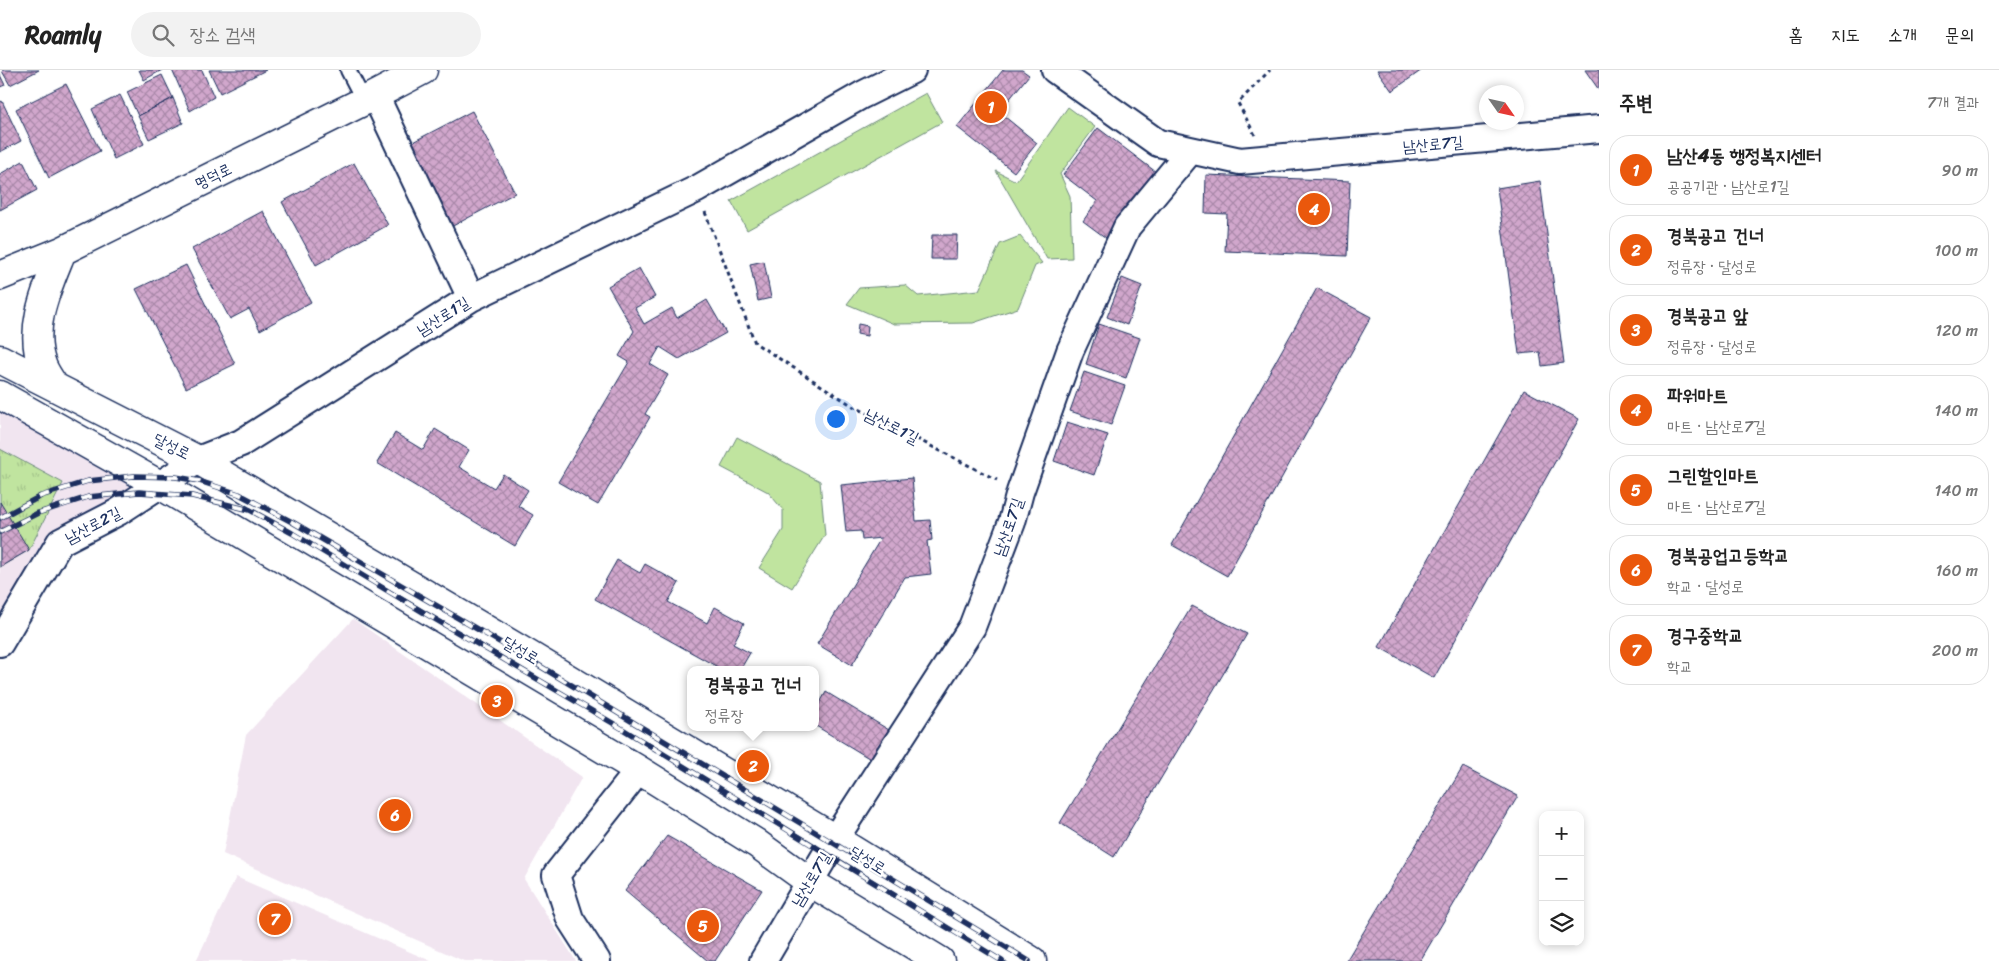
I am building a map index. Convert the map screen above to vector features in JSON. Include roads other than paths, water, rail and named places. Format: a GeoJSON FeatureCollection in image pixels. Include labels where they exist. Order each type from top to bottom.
{"type":"FeatureCollection","features":[{"type":"Feature","properties":{"kind":"main road","name":"명덕로"},"geometry":{"type":"LineString","coordinates":[[0,276],[62,251],[423,70]]}},
{"type":"Feature","properties":{"kind":"main road"},"geometry":{"type":"LineString","coordinates":[[55,387],[43,368],[38,350],[38,326],[43,298],[62,251]]}},
{"type":"Feature","properties":{"kind":"main road","name":"달성로"},"geometry":{"type":"LineString","coordinates":[[0,359],[198,460],[524,652],[835,839],[1032,961]]}},
{"type":"Feature","properties":{"kind":"main road"},"geometry":{"type":"LineString","coordinates":[[0,395],[160,485],[639,770],[756,843],[810,882],[940,961]]}},
{"type":"Feature","properties":{"kind":"street","name":"남산로1길"},"geometry":{"type":"LineString","coordinates":[[198,460],[241,443],[471,298],[697,189],[871,79],[912,70]]}},
{"type":"Feature","properties":{"kind":"street"},"geometry":{"type":"LineString","coordinates":[[1056,70],[1158,144],[1190,150]]}},
{"type":"Feature","properties":{"kind":"street"},"geometry":{"type":"LineString","coordinates":[[370,98],[471,298]]}},
{"type":"Feature","properties":{"kind":"street","name":"남산로7길"},"geometry":{"type":"LineString","coordinates":[[762,961],[835,839],[972,627],[1012,522],[1020,492],[1070,351],[1127,227],[1190,150],[1240,161],[1599,129]]}},
{"type":"Feature","properties":{"kind":"street","name":"남산로2길"},"geometry":{"type":"LineString","coordinates":[[0,643],[60,542],[118,512],[198,460]]}},
{"type":"Feature","properties":{"kind":"street"},"geometry":{"type":"LineString","coordinates":[[597,961],[570,919],[556,875],[639,770]]}},
{"type":"Feature","properties":{"kind":"lane"},"geometry":{"type":"LineString","coordinates":[[348,70],[370,98]]}},
{"type":"Feature","properties":{"kind":"railway"},"geometry":{"type":"LineString","coordinates":[[0,518],[41,496],[88,481],[134,476],[176,477],[199,481],[239,494],[294,523],[520,654],[1029,961]]}},
{"type":"Feature","properties":{"kind":"railway"},"geometry":{"type":"LineString","coordinates":[[0,532],[38,513],[88,497],[139,492],[192,496],[250,510],[616,725],[1002,961]]}},
{"type":"Feature","properties":{"kind":"place","name":"남산4동 행정복지센터"},"geometry":{"type":"Point","coordinates":[991,107]}},
{"type":"Feature","properties":{"kind":"place","name":"파워마트"},"geometry":{"type":"Point","coordinates":[1314,209]}},
{"type":"Feature","properties":{"kind":"place","name":"경북공고 앞"},"geometry":{"type":"Point","coordinates":[497,701]}},
{"type":"Feature","properties":{"kind":"place","name":"경북공고 건너"},"geometry":{"type":"Point","coordinates":[753,766]}},
{"type":"Feature","properties":{"kind":"place","name":"경북공업고등학교"},"geometry":{"type":"Point","coordinates":[395,815]}},
{"type":"Feature","properties":{"kind":"place","name":"경구중학교"},"geometry":{"type":"Point","coordinates":[275,919]}},
{"type":"Feature","properties":{"kind":"place","name":"그린할인마트"},"geometry":{"type":"Point","coordinates":[703,926]}}]}
